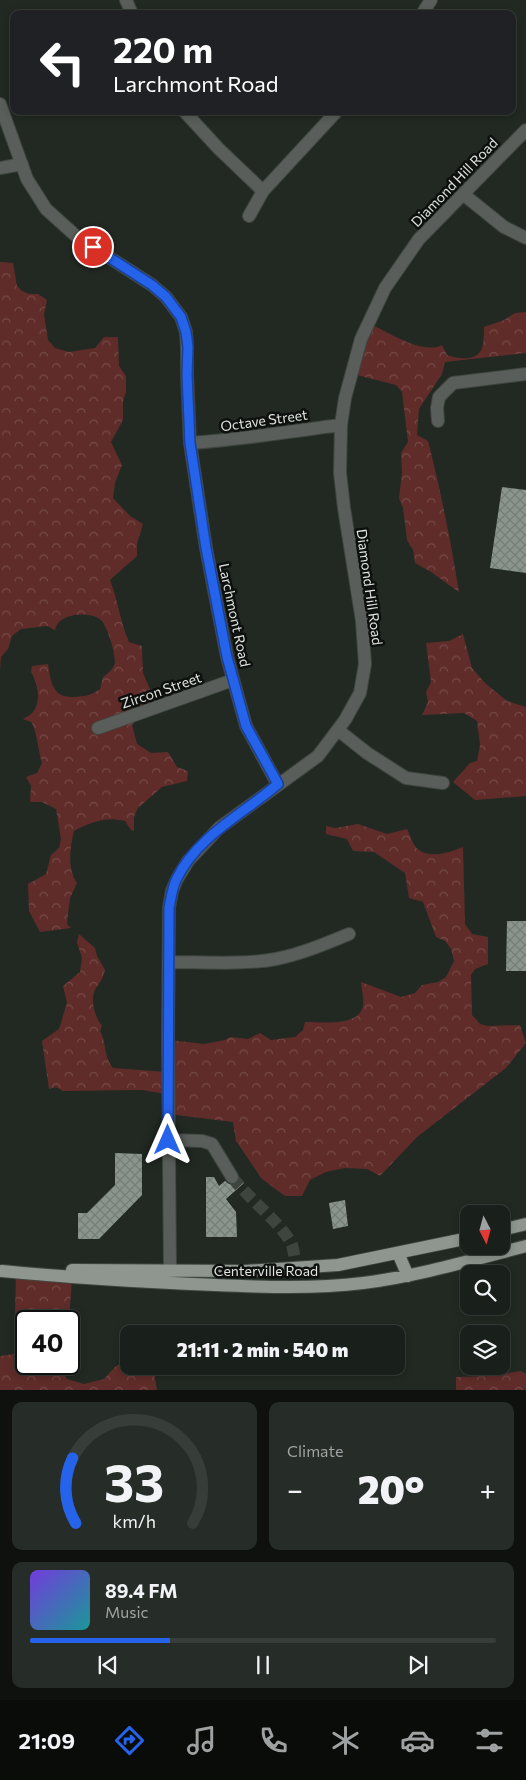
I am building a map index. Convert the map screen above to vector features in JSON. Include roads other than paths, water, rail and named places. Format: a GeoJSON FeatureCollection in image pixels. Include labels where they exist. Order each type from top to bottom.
{"type":"FeatureCollection","features":[{"type":"Feature","properties":{"kind":"main road"},"geometry":{"type":"LineString","coordinates":[[510,1228],[526,1224]]}},
{"type":"Feature","properties":{"kind":"main road","name":"Centerville Road"},"geometry":{"type":"LineString","coordinates":[[170,1277],[338,1265],[460,1240]]}},
{"type":"Feature","properties":{"kind":"main road","name":"Centerville Road"},"geometry":{"type":"LineString","coordinates":[[1,1271],[170,1277],[252,1287],[312,1286],[361,1283],[408,1276],[526,1246]]}},
{"type":"Feature","properties":{"kind":"main road"},"geometry":{"type":"LineString","coordinates":[[418,1249],[426,1271]]}},
{"type":"Feature","properties":{"kind":"main road"},"geometry":{"type":"LineString","coordinates":[[398,1253],[408,1276]]}},
{"type":"Feature","properties":{"kind":"street","name":"Larchmont Road"},"geometry":{"type":"LineString","coordinates":[[0,104],[27,179],[46,209],[76,236],[152,285],[166,297],[181,317],[188,347],[187,374],[190,443],[206,548],[227,657],[246,726],[278,784]]}},
{"type":"Feature","properties":{"kind":"street"},"geometry":{"type":"LineString","coordinates":[[188,115],[218,148],[263,191]]}},
{"type":"Feature","properties":{"kind":"street"},"geometry":{"type":"LineString","coordinates":[[248,216],[263,191],[333,115]]}},
{"type":"Feature","properties":{"kind":"street","name":"Diamond Hill Road"},"geometry":{"type":"LineString","coordinates":[[170,1277],[168,1140],[169,908],[172,891],[188,861],[219,828],[318,756],[338,730],[360,693],[365,664],[362,621],[341,482],[341,425],[345,398],[361,339],[385,288],[419,239],[526,130]]}},
{"type":"Feature","properties":{"kind":"street"},"geometry":{"type":"LineString","coordinates":[[0,168],[22,164]]}},
{"type":"Feature","properties":{"kind":"street"},"geometry":{"type":"LineString","coordinates":[[463,194],[504,227],[526,238]]}},
{"type":"Feature","properties":{"kind":"street"},"geometry":{"type":"LineString","coordinates":[[438,421],[436,408],[439,397],[453,383],[526,374]]}},
{"type":"Feature","properties":{"kind":"street","name":"Octave Street"},"geometry":{"type":"LineString","coordinates":[[190,443],[226,441],[283,431],[341,425]]}},
{"type":"Feature","properties":{"kind":"street","name":"Zircon Street"},"geometry":{"type":"LineString","coordinates":[[98,728],[233,680]]}},
{"type":"Feature","properties":{"kind":"street"},"geometry":{"type":"LineString","coordinates":[[338,730],[367,753],[406,778],[443,783]]}},
{"type":"Feature","properties":{"kind":"street"},"geometry":{"type":"LineString","coordinates":[[169,962],[214,963],[275,959],[310,949],[349,934]]}},
{"type":"Feature","properties":{"kind":"street"},"geometry":{"type":"LineString","coordinates":[[168,1140],[202,1141],[212,1144],[232,1177]]}},
{"type":"Feature","properties":{"kind":"tunnel"},"geometry":{"type":"LineString","coordinates":[[232,1177],[282,1229],[292,1245],[296,1268]]}}]}
